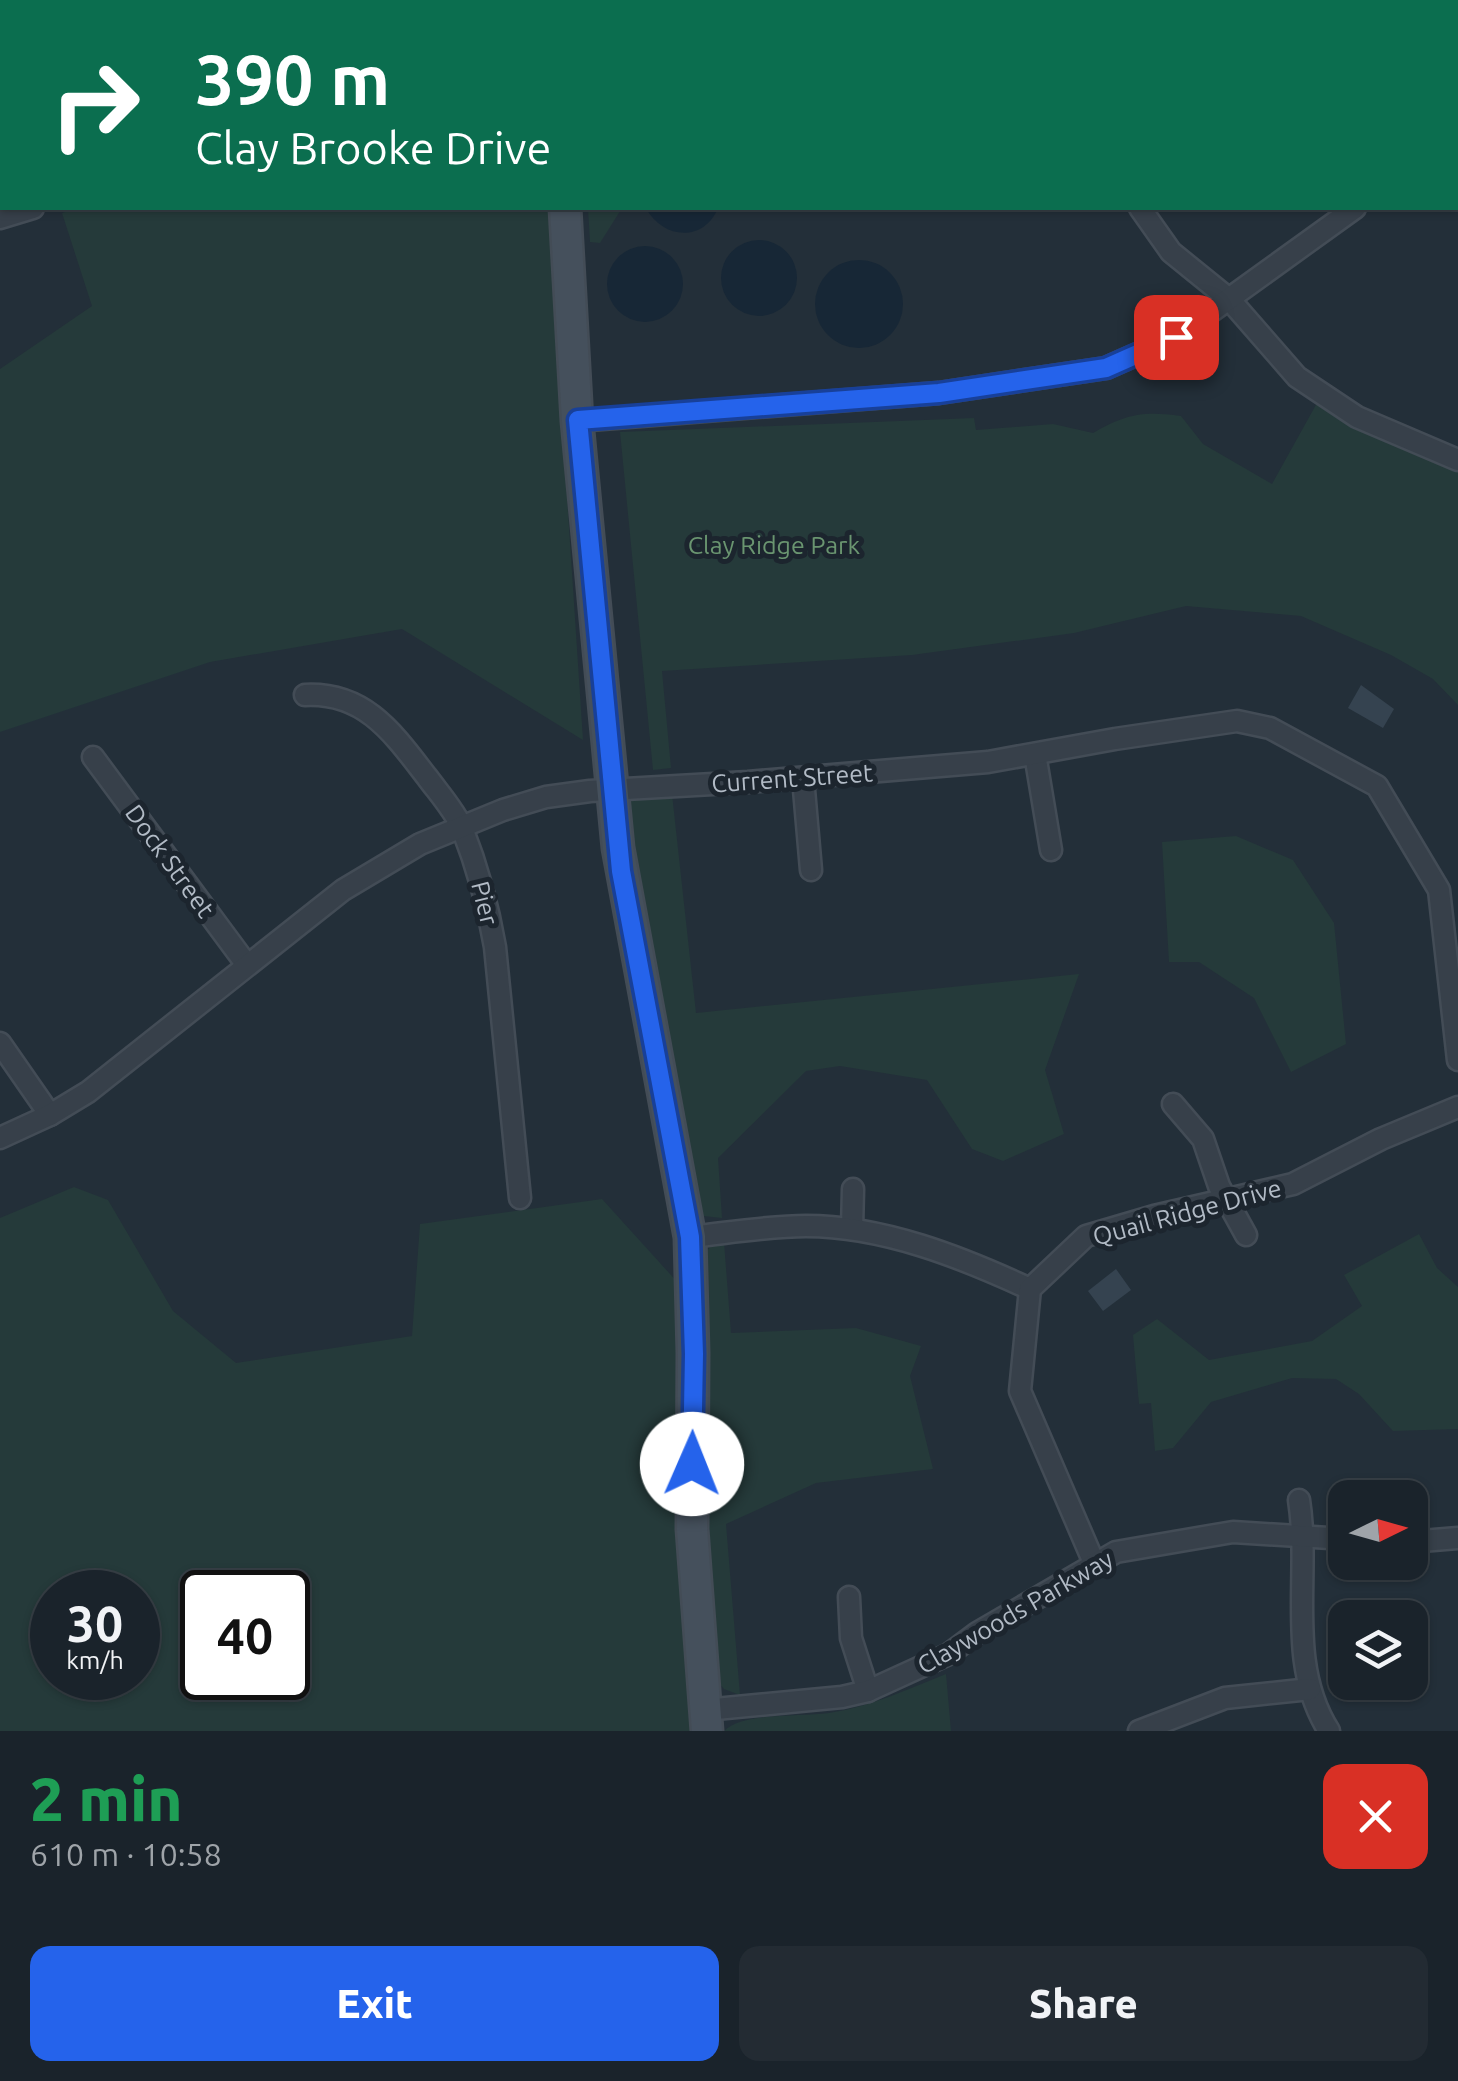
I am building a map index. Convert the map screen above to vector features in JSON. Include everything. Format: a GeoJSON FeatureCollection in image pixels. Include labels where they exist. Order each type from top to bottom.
{"type":"FeatureCollection","features":[{"type":"Feature","properties":{"kind":"street"},"geometry":{"type":"LineString","coordinates":[[0,218],[26,210]]}},
{"type":"Feature","properties":{"kind":"street"},"geometry":{"type":"LineString","coordinates":[[565,210],[578,420],[621,871],[690,1237],[694,1354],[692,1529],[706,1720]]}},
{"type":"Feature","properties":{"kind":"street"},"geometry":{"type":"LineString","coordinates":[[1141,210],[1171,252],[1229,298],[1297,376],[1357,416],[1458,460]]}},
{"type":"Feature","properties":{"kind":"street"},"geometry":{"type":"LineString","coordinates":[[578,420],[939,393],[1106,368],[1176,337],[1352,210]]}},
{"type":"Feature","properties":{"kind":"street","name":"Pier"},"geometry":{"type":"LineString","coordinates":[[305,696],[340,698],[372,713],[390,729],[461,826],[488,910],[520,1198]]}},
{"type":"Feature","properties":{"kind":"street","name":"Current Street"},"geometry":{"type":"LineString","coordinates":[[0,1138],[88,1092],[343,890],[407,851],[461,826],[546,797],[988,762],[1237,721],[1270,728],[1377,786],[1438,890],[1458,1060]]}},
{"type":"Feature","properties":{"kind":"street"},"geometry":{"type":"LineString","coordinates":[[1035,754],[1050,850]]}},
{"type":"Feature","properties":{"kind":"street","name":"Dock Street"},"geometry":{"type":"LineString","coordinates":[[94,757],[247,964]]}},
{"type":"Feature","properties":{"kind":"street"},"geometry":{"type":"LineString","coordinates":[[803,778],[811,870]]}},
{"type":"Feature","properties":{"kind":"street"},"geometry":{"type":"LineString","coordinates":[[0,1043],[50,1115]]}},
{"type":"Feature","properties":{"kind":"street"},"geometry":{"type":"LineString","coordinates":[[1173,1104],[1203,1138],[1226,1199],[1246,1234]]}},
{"type":"Feature","properties":{"kind":"street","name":"Quail Ridge Drive"},"geometry":{"type":"LineString","coordinates":[[1030,1289],[1086,1236],[1293,1184],[1380,1140],[1458,1107]]}},
{"type":"Feature","properties":{"kind":"street"},"geometry":{"type":"LineString","coordinates":[[852,1229],[853,1189]]}},
{"type":"Feature","properties":{"kind":"street"},"geometry":{"type":"LineString","coordinates":[[690,1237],[804,1226],[852,1229],[968,1260],[1030,1289],[1020,1391],[1094,1565]]}},
{"type":"Feature","properties":{"kind":"street"},"geometry":{"type":"LineString","coordinates":[[1300,1500],[1305,1536],[1302,1656],[1315,1709],[1329,1731]]}},
{"type":"Feature","properties":{"kind":"street","name":"Claywoods Parkway"},"geometry":{"type":"LineString","coordinates":[[706,1720],[868,1691],[949,1654],[977,1633],[1116,1552],[1233,1532],[1328,1537]]}},
{"type":"Feature","properties":{"kind":"street"},"geometry":{"type":"LineString","coordinates":[[1428,1540],[1458,1538]]}},
{"type":"Feature","properties":{"kind":"street"},"geometry":{"type":"LineString","coordinates":[[849,1597],[851,1638],[868,1691]]}},
{"type":"Feature","properties":{"kind":"street"},"geometry":{"type":"LineString","coordinates":[[1138,1731],[1225,1698],[1310,1689]]}},
{"type":"Feature","properties":{"kind":"green space"},"geometry":{"type":"Polygon","coordinates":[[[548,210],[583,740],[402,629],[210,662],[0,732],[0,369],[92,306],[62,213],[548,210]]]}},
{"type":"Feature","properties":{"kind":"green space"},"geometry":{"type":"Polygon","coordinates":[[[588,210],[621,210],[600,243],[590,242],[588,210]]]}},
{"type":"Feature","properties":{"kind":"green space","name":"Clay Ridge Park"},"geometry":{"type":"Polygon","coordinates":[[[1317,403],[1345,420],[1458,469],[1458,705],[1433,679],[1391,655],[1301,616],[1186,606],[1074,633],[912,655],[662,671],[671,768],[653,770],[620,432],[974,418],[976,430],[1053,424],[1093,433],[1145,414],[1181,416],[1203,444],[1272,484],[1317,403]]]}},
{"type":"Feature","properties":{"kind":"green space"},"geometry":{"type":"Polygon","coordinates":[[[672,794],[696,1013],[1079,974],[1045,1070],[1064,1134],[1003,1161],[972,1149],[927,1080],[840,1066],[806,1071],[718,1158],[722,1218],[703,1216],[696,1207],[625,812],[631,801],[672,794]]]}},
{"type":"Feature","properties":{"kind":"green space"},"geometry":{"type":"Polygon","coordinates":[[[1236,836],[1293,860],[1334,923],[1346,1044],[1291,1072],[1254,998],[1199,962],[1169,962],[1162,842],[1236,836]]]}},
{"type":"Feature","properties":{"kind":"green space"},"geometry":{"type":"Polygon","coordinates":[[[74,1187],[108,1200],[173,1311],[236,1363],[412,1336],[420,1224],[602,1199],[680,1285],[692,1731],[0,1731],[0,1218],[74,1187]]]}},
{"type":"Feature","properties":{"kind":"green space"},"geometry":{"type":"Polygon","coordinates":[[[1419,1234],[1437,1268],[1458,1287],[1458,1429],[1393,1431],[1359,1394],[1336,1379],[1292,1378],[1211,1402],[1173,1448],[1155,1451],[1151,1403],[1139,1404],[1133,1335],[1157,1319],[1209,1360],[1312,1341],[1362,1306],[1344,1275],[1419,1234]]]}},
{"type":"Feature","properties":{"kind":"green space"},"geometry":{"type":"Polygon","coordinates":[[[724,1242],[731,1333],[856,1328],[921,1346],[910,1376],[933,1469],[816,1483],[726,1524],[740,1695],[724,1689],[717,1681],[707,1568],[704,1254],[711,1246],[724,1242]]]}},
{"type":"Feature","properties":{"kind":"green space"},"geometry":{"type":"Polygon","coordinates":[[[946,1674],[951,1731],[724,1731],[758,1718],[829,1713],[859,1706],[946,1674]]]}},
{"type":"Feature","properties":{"kind":"water"},"geometry":{"type":"Polygon","coordinates":[[[647,210],[717,210],[712,219],[693,232],[672,231],[647,210]]]}},
{"type":"Feature","properties":{"kind":"water"},"geometry":{"type":"Polygon","coordinates":[[[759,240],[786,251],[797,278],[786,305],[759,316],[732,305],[721,278],[732,251],[759,240]]]}},
{"type":"Feature","properties":{"kind":"water"},"geometry":{"type":"Polygon","coordinates":[[[645,246],[672,257],[683,284],[672,311],[645,322],[618,311],[607,284],[618,257],[645,246]]]}},
{"type":"Feature","properties":{"kind":"water"},"geometry":{"type":"Polygon","coordinates":[[[850,260],[868,260],[884,267],[896,279],[903,304],[896,329],[884,341],[868,348],[850,348],[834,341],[822,329],[815,313],[815,295],[822,279],[834,267],[850,260]]]}},
{"type":"Feature","properties":{"kind":"building"},"geometry":{"type":"Polygon","coordinates":[[[1361,685],[1394,709],[1383,728],[1348,708],[1361,685]]]}},
{"type":"Feature","properties":{"kind":"building"},"geometry":{"type":"Polygon","coordinates":[[[1116,1269],[1131,1290],[1103,1311],[1088,1291],[1116,1269]]]}},
{"type":"Feature","properties":{"kind":"route"},"geometry":{"type":"LineString","coordinates":[[692,1464],[690,1237],[621,871],[578,420],[939,393],[1106,368],[1176,337]]}}]}
